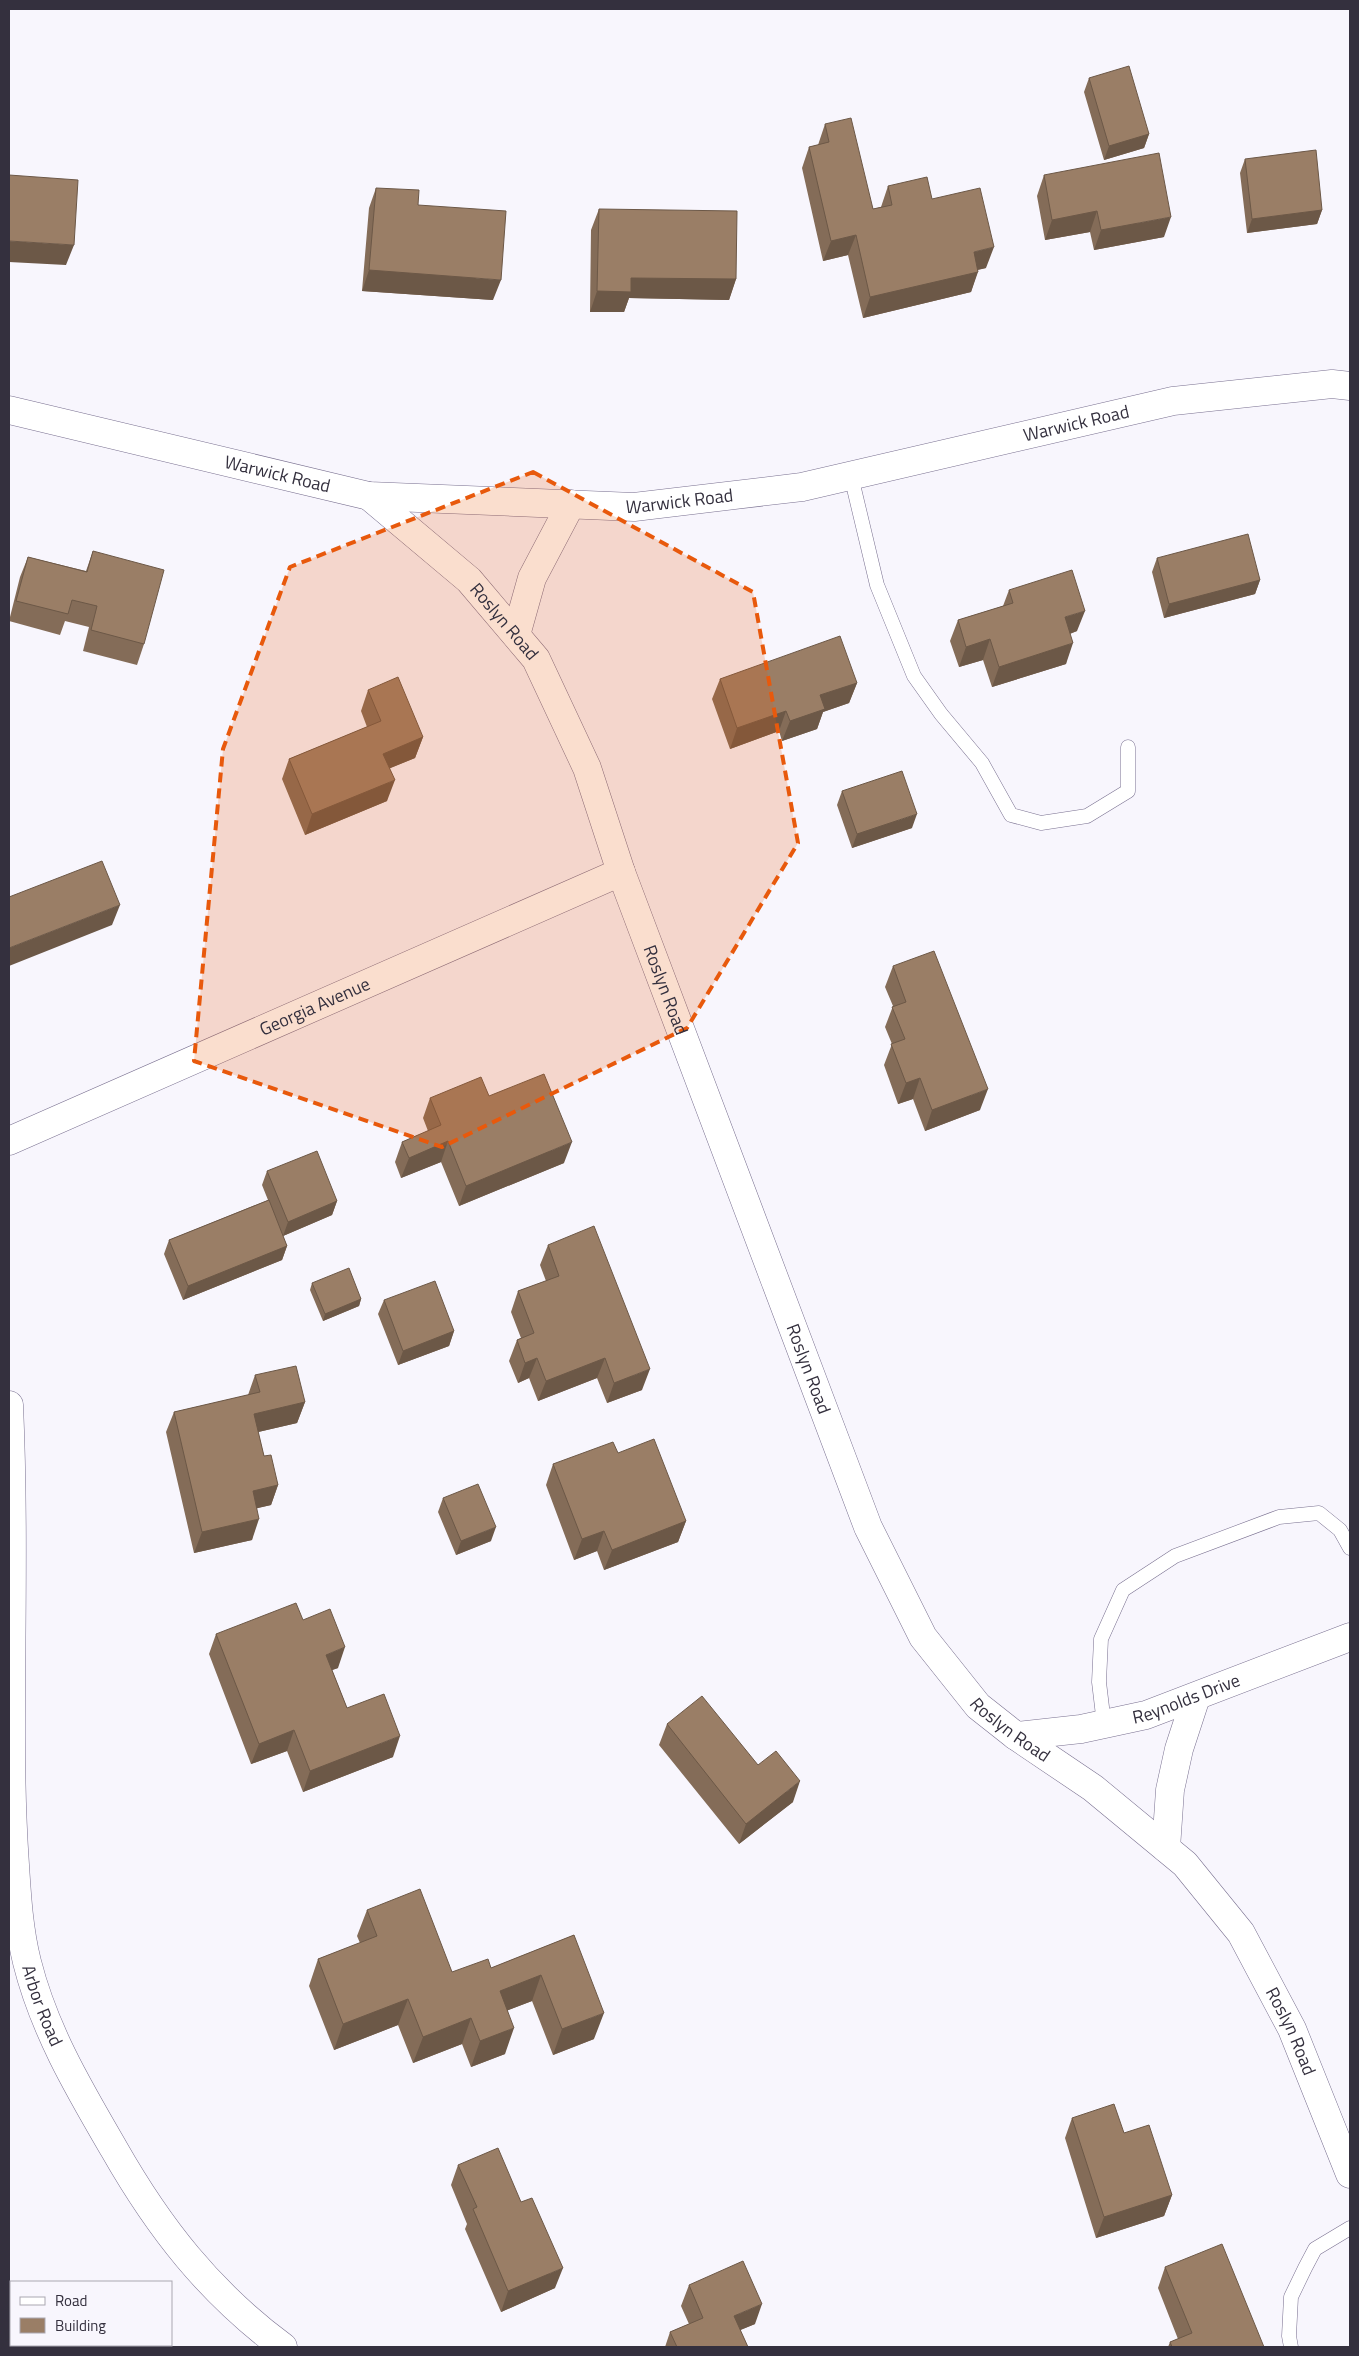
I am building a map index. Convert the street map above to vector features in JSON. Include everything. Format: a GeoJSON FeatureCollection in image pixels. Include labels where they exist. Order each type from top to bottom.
{"type":"FeatureCollection","features":[{"type":"Feature","properties":{"kind":"street","name":"Warwick Road"},"geometry":{"type":"LineString","coordinates":[[9,410],[369,496],[634,507],[802,488],[1173,401],[1332,384],[1350,386]]}},
{"type":"Feature","properties":{"kind":"street","name":"Roslyn Road"},"geometry":{"type":"LineString","coordinates":[[369,496],[469,580],[536,658],[587,768],[621,872],[868,1527],[923,1637],[978,1706],[1016,1736],[1093,1788],[1185,1864],[1241,1933],[1292,2029],[1350,2174]]}},
{"type":"Feature","properties":{"kind":"street"},"geometry":{"type":"LineString","coordinates":[[516,635],[532,578],[571,504]]}},
{"type":"Feature","properties":{"kind":"street","name":"Georgia Avenue"},"geometry":{"type":"LineString","coordinates":[[9,1141],[621,872]]}},
{"type":"Feature","properties":{"kind":"street","name":"Arbor Road"},"geometry":{"type":"LineString","coordinates":[[9,1405],[11,1793],[18,1910],[29,1969],[42,2010],[70,2072],[129,2176],[178,2247],[211,2286],[247,2320],[283,2347]]}},
{"type":"Feature","properties":{"kind":"street","name":"Reynolds Drive"},"geometry":{"type":"LineString","coordinates":[[1016,1736],[1081,1729],[1146,1715],[1350,1637]]}},
{"type":"Feature","properties":{"kind":"street"},"geometry":{"type":"LineString","coordinates":[[1166,1848],[1178,1749],[1196,1697]]}},
{"type":"Feature","properties":{"kind":"lane"},"geometry":{"type":"LineString","coordinates":[[850,476],[877,585],[914,676],[941,714],[982,763],[1011,815],[1041,823],[1087,816],[1128,791],[1128,747]]}},
{"type":"Feature","properties":{"kind":"lane"},"geometry":{"type":"LineString","coordinates":[[1104,1724],[1099,1682],[1101,1639],[1123,1590],[1175,1556],[1279,1517],[1318,1513],[1340,1530],[1350,1548]]}},
{"type":"Feature","properties":{"kind":"lane"},"geometry":{"type":"LineString","coordinates":[[1291,2347],[1289,2336],[1291,2297],[1304,2268],[1315,2249],[1350,2228]]}},
{"type":"Feature","properties":{"kind":"highlighted area"},"geometry":{"type":"Polygon","coordinates":[[[533,472],[753,592],[798,843],[687,1028],[442,1147],[194,1061],[223,749],[290,567],[533,472]]]}},
{"type":"Feature","properties":{"kind":"building"},"geometry":{"type":"Polygon","coordinates":[[[1129,66],[1149,134],[1109,146],[1089,78],[1129,66]]]}},
{"type":"Feature","properties":{"kind":"building"},"geometry":{"type":"Polygon","coordinates":[[[851,118],[873,209],[892,205],[888,186],[927,177],[932,199],[980,188],[994,247],[974,252],[978,272],[870,297],[856,235],[831,241],[809,147],[829,142],[825,124],[851,118]]]}},
{"type":"Feature","properties":{"kind":"building"},"geometry":{"type":"Polygon","coordinates":[[[1316,150],[1322,210],[1252,219],[1245,159],[1316,150]]]}},
{"type":"Feature","properties":{"kind":"building"},"geometry":{"type":"Polygon","coordinates":[[[1159,153],[1171,217],[1101,230],[1097,211],[1052,220],[1044,175],[1159,153]]]}},
{"type":"Feature","properties":{"kind":"building"},"geometry":{"type":"Polygon","coordinates":[[[9,175],[78,180],[74,245],[9,241],[9,175]]]}},
{"type":"Feature","properties":{"kind":"building"},"geometry":{"type":"Polygon","coordinates":[[[376,188],[419,190],[418,205],[506,211],[501,280],[369,270],[376,188]]]}},
{"type":"Feature","properties":{"kind":"building"},"geometry":{"type":"Polygon","coordinates":[[[599,209],[737,211],[736,279],[631,278],[631,292],[597,291],[599,209]]]}},
{"type":"Feature","properties":{"kind":"building"},"geometry":{"type":"Polygon","coordinates":[[[1248,534],[1260,580],[1169,604],[1157,558],[1248,534]]]}},
{"type":"Feature","properties":{"kind":"building"},"geometry":{"type":"Polygon","coordinates":[[[93,551],[164,570],[144,644],[91,630],[97,606],[72,600],[68,614],[16,601],[28,557],[87,572],[93,551]]]}},
{"type":"Feature","properties":{"kind":"building"},"geometry":{"type":"Polygon","coordinates":[[[1072,570],[1085,611],[1065,617],[1073,643],[999,667],[990,639],[966,647],[958,620],[1013,603],[1009,590],[1072,570]]]}},
{"type":"Feature","properties":{"kind":"building"},"geometry":{"type":"Polygon","coordinates":[[[840,636],[857,683],[820,695],[825,709],[790,721],[786,711],[737,728],[720,679],[840,636]]]}},
{"type":"Feature","properties":{"kind":"building"},"geometry":{"type":"Polygon","coordinates":[[[398,677],[423,737],[383,754],[395,780],[312,814],[289,759],[381,721],[368,690],[398,677]]]}},
{"type":"Feature","properties":{"kind":"building"},"geometry":{"type":"Polygon","coordinates":[[[902,771],[917,814],[857,834],[842,791],[902,771]]]}},
{"type":"Feature","properties":{"kind":"building"},"geometry":{"type":"Polygon","coordinates":[[[102,861],[120,905],[9,948],[9,897],[102,861]]]}},
{"type":"Feature","properties":{"kind":"building"},"geometry":{"type":"Polygon","coordinates":[[[934,951],[988,1089],[932,1110],[920,1078],[906,1083],[891,1044],[905,1039],[892,1007],[906,1002],[893,966],[934,951]]]}},
{"type":"Feature","properties":{"kind":"building"},"geometry":{"type":"Polygon","coordinates":[[[544,1074],[572,1142],[466,1186],[448,1141],[409,1158],[402,1142],[441,1125],[430,1098],[481,1077],[489,1096],[544,1074]]]}},
{"type":"Feature","properties":{"kind":"building"},"geometry":{"type":"Polygon","coordinates":[[[317,1151],[337,1201],[288,1222],[267,1171],[317,1151]]]}},
{"type":"Feature","properties":{"kind":"building"},"geometry":{"type":"Polygon","coordinates":[[[269,1200],[287,1246],[188,1286],[169,1240],[269,1200]]]}},
{"type":"Feature","properties":{"kind":"building"},"geometry":{"type":"Polygon","coordinates":[[[594,1226],[650,1369],[614,1383],[605,1358],[546,1381],[537,1358],[525,1363],[517,1340],[534,1333],[518,1291],[559,1276],[548,1245],[594,1226]]]}},
{"type":"Feature","properties":{"kind":"building"},"geometry":{"type":"Polygon","coordinates":[[[349,1268],[361,1299],[325,1314],[312,1283],[349,1268]]]}},
{"type":"Feature","properties":{"kind":"building"},"geometry":{"type":"Polygon","coordinates":[[[435,1281],[454,1331],[403,1351],[384,1300],[435,1281]]]}},
{"type":"Feature","properties":{"kind":"building"},"geometry":{"type":"Polygon","coordinates":[[[296,1366],[305,1402],[254,1414],[264,1456],[271,1455],[278,1485],[253,1491],[259,1519],[202,1532],[174,1412],[260,1392],[255,1375],[296,1366]]]}},
{"type":"Feature","properties":{"kind":"building"},"geometry":{"type":"Polygon","coordinates":[[[654,1439],[686,1521],[612,1550],[604,1531],[582,1539],[553,1464],[613,1442],[618,1453],[654,1439]]]}},
{"type":"Feature","properties":{"kind":"building"},"geometry":{"type":"Polygon","coordinates":[[[478,1484],[496,1527],[461,1541],[443,1498],[478,1484]]]}},
{"type":"Feature","properties":{"kind":"building"},"geometry":{"type":"Polygon","coordinates":[[[296,1603],[303,1620],[330,1609],[345,1647],[326,1655],[347,1708],[384,1694],[400,1736],[310,1771],[294,1730],[259,1744],[216,1634],[296,1603]]]}},
{"type":"Feature","properties":{"kind":"building"},"geometry":{"type":"Polygon","coordinates":[[[702,1696],[758,1765],[776,1751],[800,1781],[746,1824],[667,1724],[702,1696]]]}},
{"type":"Feature","properties":{"kind":"building"},"geometry":{"type":"Polygon","coordinates":[[[420,1889],[452,1972],[488,1959],[491,1968],[574,1935],[604,2013],[562,2029],[541,1975],[500,1991],[514,2028],[480,2041],[471,2018],[423,2037],[408,1999],[343,2024],[318,1959],[377,1936],[367,1910],[420,1889]]]}},
{"type":"Feature","properties":{"kind":"building"},"geometry":{"type":"Polygon","coordinates":[[[1114,2104],[1124,2133],[1149,2125],[1172,2195],[1104,2217],[1072,2118],[1114,2104]]]}},
{"type":"Feature","properties":{"kind":"building"},"geometry":{"type":"Polygon","coordinates":[[[498,2148],[521,2202],[532,2198],[563,2268],[508,2291],[473,2209],[477,2207],[458,2165],[498,2148]]]}},
{"type":"Feature","properties":{"kind":"building"},"geometry":{"type":"Polygon","coordinates":[[[1222,2244],[1264,2347],[1172,2347],[1170,2342],[1192,2333],[1165,2267],[1222,2244]]]}},
{"type":"Feature","properties":{"kind":"building"},"geometry":{"type":"Polygon","coordinates":[[[743,2261],[762,2304],[734,2316],[748,2347],[677,2347],[670,2332],[703,2318],[689,2285],[743,2261]]]}},
{"type":"Feature","properties":{"kind":"building"},"geometry":{"type":"Polygon","coordinates":[[[78,2346],[79,2347],[47,2347],[78,2346]]]}}]}
